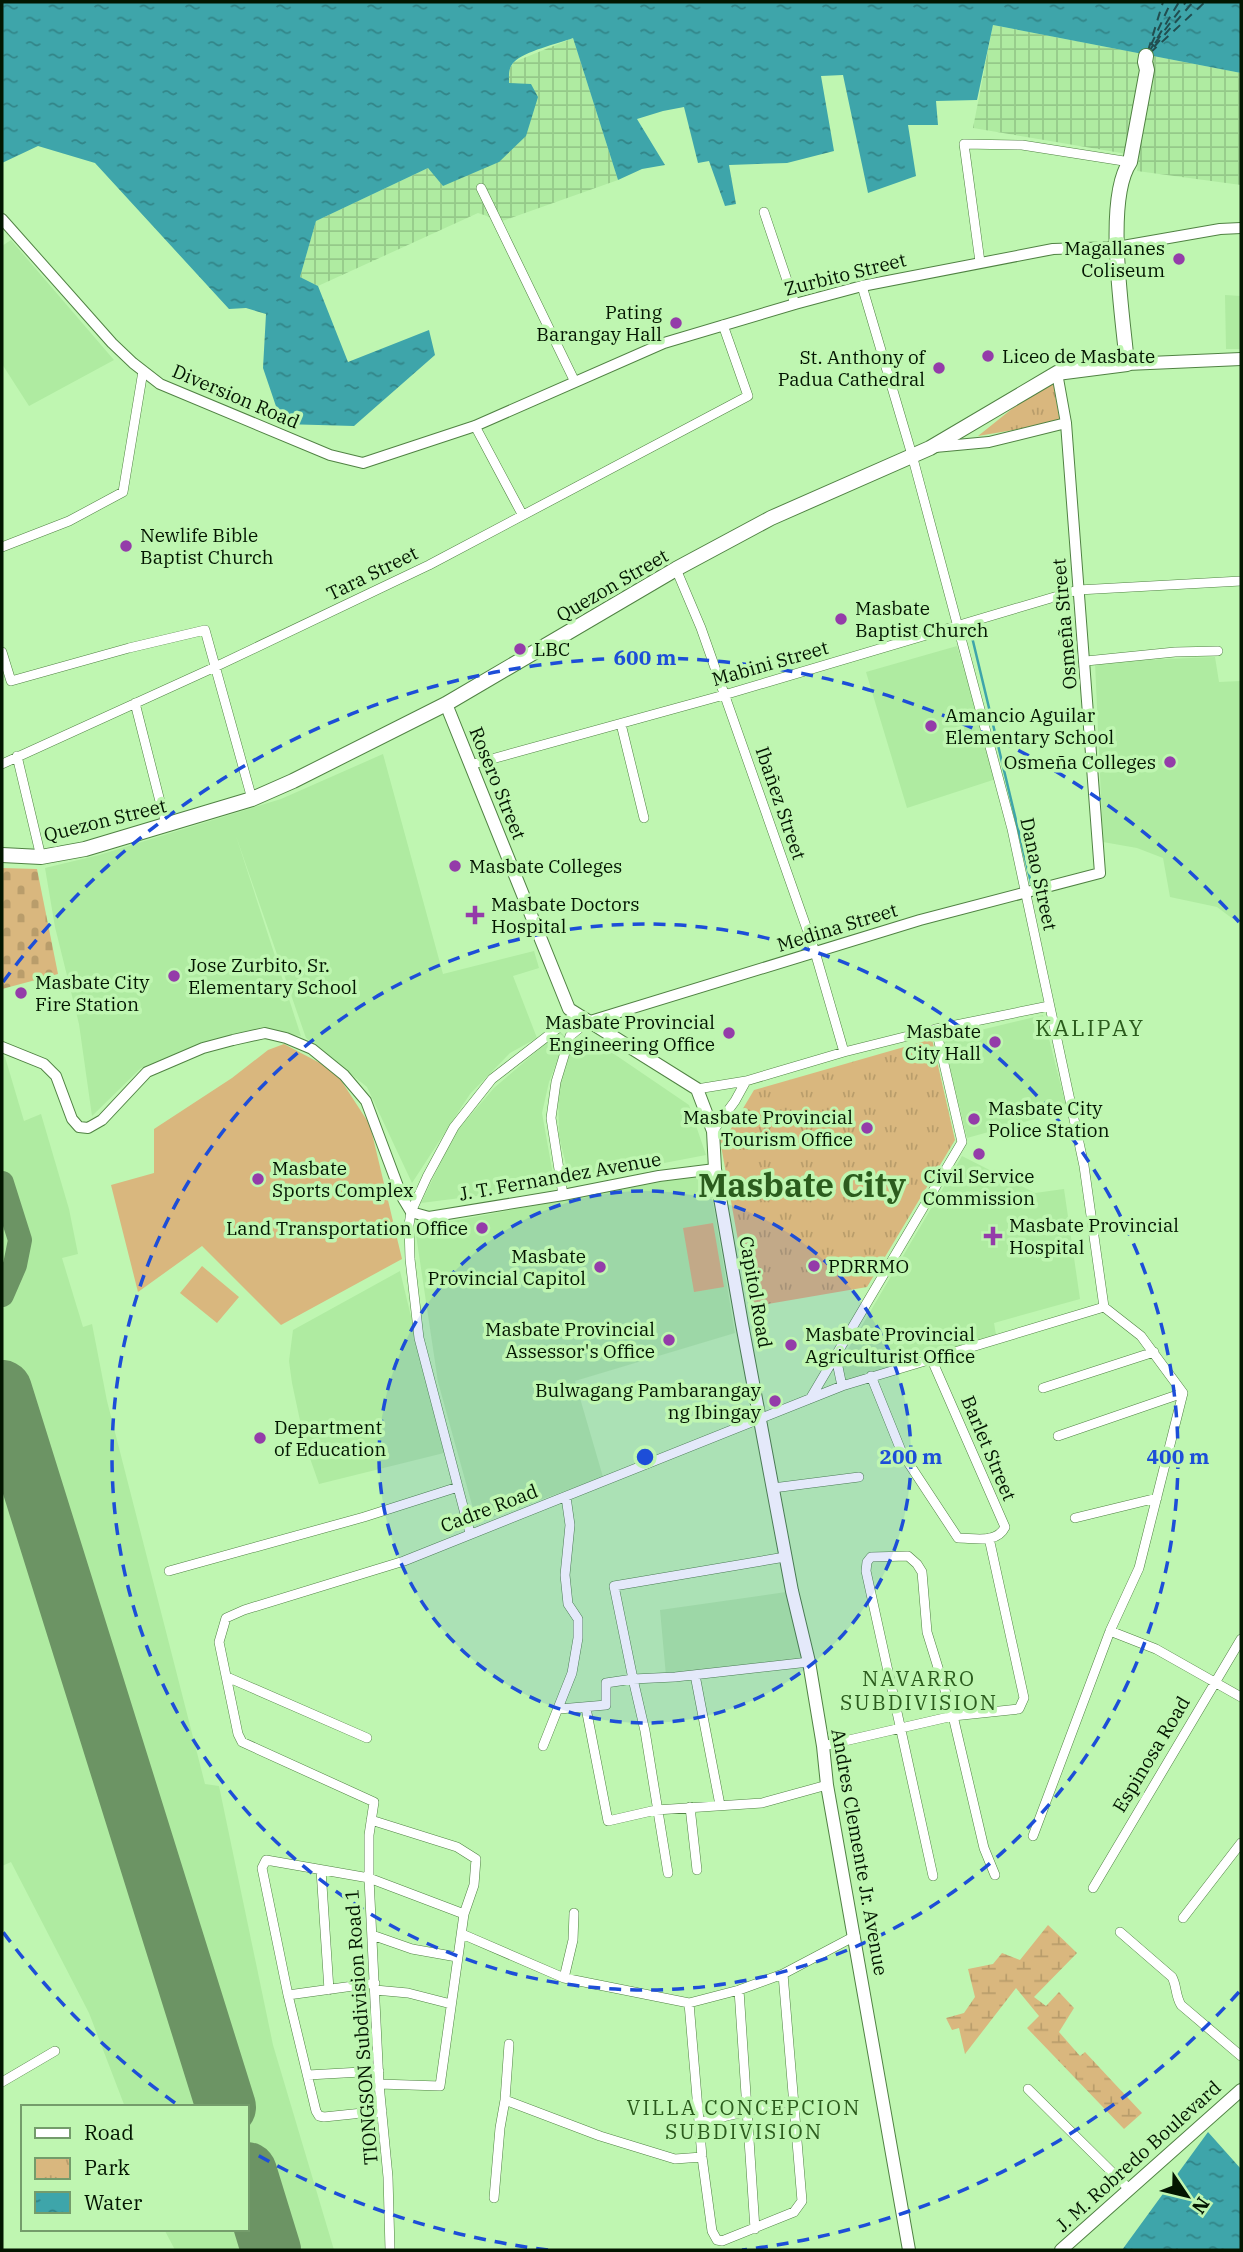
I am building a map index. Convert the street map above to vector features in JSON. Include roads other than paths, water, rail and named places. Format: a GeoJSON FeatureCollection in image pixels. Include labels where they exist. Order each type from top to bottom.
{"type":"FeatureCollection","features":[{"type":"Feature","properties":{"kind":"main road"},"geometry":{"type":"LineString","coordinates":[[1126,364],[1117,216],[1143,62]]}},
{"type":"Feature","properties":{"kind":"main road","name":"Quezon Street"},"geometry":{"type":"LineString","coordinates":[[2,855],[41,857],[85,849],[252,799],[293,781],[446,704],[676,569],[771,518],[930,447],[1057,373],[1126,364],[1241,359]]}},
{"type":"Feature","properties":{"kind":"main road","name":"Rosero Street"},"geometry":{"type":"LineString","coordinates":[[446,704],[569,1009],[697,1090]]}},
{"type":"Feature","properties":{"kind":"main road","name":"Capitol Road"},"geometry":{"type":"LineString","coordinates":[[697,1090],[713,1131],[715,1169],[760,1420]]}},
{"type":"Feature","properties":{"kind":"main road","name":"Andres Clemente Jr. Avenue"},"geometry":{"type":"LineString","coordinates":[[760,1420],[785,1556],[809,1662],[827,1785],[909,2250]]}},
{"type":"Feature","properties":{"kind":"main road","name":"J. M. Robredo Boulevard"},"geometry":{"type":"LineString","coordinates":[[1060,2250],[1241,2090]]}},
{"type":"Feature","properties":{"kind":"street"},"geometry":{"type":"LineString","coordinates":[[981,262],[964,144],[1022,145],[1125,164]]}},
{"type":"Feature","properties":{"kind":"street"},"geometry":{"type":"LineString","coordinates":[[481,188],[575,382]]}},
{"type":"Feature","properties":{"kind":"street"},"geometry":{"type":"LineString","coordinates":[[764,212],[795,304]]}},
{"type":"Feature","properties":{"kind":"street","name":"Diversion Road"},"geometry":{"type":"LineString","coordinates":[[2,219],[111,342],[160,384],[330,455],[357,463],[375,460],[475,426]]}},
{"type":"Feature","properties":{"kind":"street","name":"Zurbito Street"},"geometry":{"type":"LineString","coordinates":[[475,426],[664,343],[862,286],[1053,249],[1117,247],[1207,231],[1241,228]]}},
{"type":"Feature","properties":{"kind":"street","name":"Danao Street"},"geometry":{"type":"LineString","coordinates":[[862,286],[912,455],[1012,829],[1084,1166],[1104,1307]]}},
{"type":"Feature","properties":{"kind":"street","name":"Tara Street"},"geometry":{"type":"LineString","coordinates":[[2,764],[429,565],[748,396],[723,326]]}},
{"type":"Feature","properties":{"kind":"street"},"geometry":{"type":"LineString","coordinates":[[2,547],[69,521],[123,492],[143,371]]}},
{"type":"Feature","properties":{"kind":"street","name":"Osmeña Street"},"geometry":{"type":"LineString","coordinates":[[1057,373],[1066,423],[1100,873]]}},
{"type":"Feature","properties":{"kind":"street"},"geometry":{"type":"LineString","coordinates":[[930,447],[989,442],[1066,423]]}},
{"type":"Feature","properties":{"kind":"street"},"geometry":{"type":"LineString","coordinates":[[475,426],[522,514]]}},
{"type":"Feature","properties":{"kind":"street","name":"Ibañez Street"},"geometry":{"type":"LineString","coordinates":[[676,569],[701,628],[815,952],[844,1052]]}},
{"type":"Feature","properties":{"kind":"street","name":"Mabini Street"},"geometry":{"type":"LineString","coordinates":[[470,765],[724,695],[1079,590],[1241,581]]}},
{"type":"Feature","properties":{"kind":"street"},"geometry":{"type":"LineString","coordinates":[[2,652],[11,681],[205,630],[252,799]]}},
{"type":"Feature","properties":{"kind":"street"},"geometry":{"type":"LineString","coordinates":[[1086,661],[1175,652],[1218,651]]}},
{"type":"Feature","properties":{"kind":"street"},"geometry":{"type":"LineString","coordinates":[[135,703],[166,825]]}},
{"type":"Feature","properties":{"kind":"street"},"geometry":{"type":"LineString","coordinates":[[621,724],[645,818]]}},
{"type":"Feature","properties":{"kind":"street"},"geometry":{"type":"LineString","coordinates":[[17,756],[41,857]]}},
{"type":"Feature","properties":{"kind":"street","name":"Medina Street"},"geometry":{"type":"LineString","coordinates":[[587,1022],[920,920],[1100,873]]}},
{"type":"Feature","properties":{"kind":"street"},"geometry":{"type":"LineString","coordinates":[[697,1090],[746,1081],[844,1052],[936,1029],[1049,1006]]}},
{"type":"Feature","properties":{"kind":"street"},"geometry":{"type":"LineString","coordinates":[[470,1533],[419,1338],[410,1259],[411,1212],[454,1127],[492,1079],[576,1014]]}},
{"type":"Feature","properties":{"kind":"street"},"geometry":{"type":"LineString","coordinates":[[563,1195],[551,1118],[556,1083],[570,1036],[587,1022]]}},
{"type":"Feature","properties":{"kind":"street"},"geometry":{"type":"LineString","coordinates":[[561,1024],[570,1036]]}},
{"type":"Feature","properties":{"kind":"street"},"geometry":{"type":"LineString","coordinates":[[809,1400],[962,1142],[936,1029]]}},
{"type":"Feature","properties":{"kind":"street"},"geometry":{"type":"LineString","coordinates":[[2,1047],[44,1063],[56,1076],[72,1119],[79,1127],[88,1128],[102,1120],[147,1072],[202,1048],[233,1040],[265,1033],[286,1038],[312,1049],[344,1075],[366,1101],[402,1197],[411,1212]]}},
{"type":"Feature","properties":{"kind":"street"},"geometry":{"type":"LineString","coordinates":[[713,1131],[736,1101],[746,1081]]}},
{"type":"Feature","properties":{"kind":"street","name":"J. T. Fernandez Avenue"},"geometry":{"type":"LineString","coordinates":[[411,1212],[429,1217],[659,1176],[715,1169]]}},
{"type":"Feature","properties":{"kind":"street"},"geometry":{"type":"LineString","coordinates":[[1104,1307],[1141,1336],[1184,1393]]}},
{"type":"Feature","properties":{"kind":"street","name":"Cadre Road"},"geometry":{"type":"LineString","coordinates":[[227,1677],[219,1642],[226,1618],[244,1610],[404,1561],[842,1386],[1104,1307]]}},
{"type":"Feature","properties":{"kind":"street"},"geometry":{"type":"LineString","coordinates":[[840,1347],[838,1367],[842,1386]]}},
{"type":"Feature","properties":{"kind":"street"},"geometry":{"type":"LineString","coordinates":[[1043,1388],[1154,1352]]}},
{"type":"Feature","properties":{"kind":"street","name":"Barlet Street"},"geometry":{"type":"LineString","coordinates":[[932,1358],[1005,1527],[1001,1534],[989,1538]]}},
{"type":"Feature","properties":{"kind":"street"},"geometry":{"type":"LineString","coordinates":[[823,1746],[953,1716],[1019,1709],[1024,1698],[989,1538],[958,1538],[902,1453],[871,1376]]}},
{"type":"Feature","properties":{"kind":"street"},"geometry":{"type":"LineString","coordinates":[[1058,1436],[1184,1393]]}},
{"type":"Feature","properties":{"kind":"street"},"geometry":{"type":"LineString","coordinates":[[1033,1836],[1110,1630],[1139,1567],[1184,1393]]}},
{"type":"Feature","properties":{"kind":"street"},"geometry":{"type":"LineString","coordinates":[[773,1488],[859,1476]]}},
{"type":"Feature","properties":{"kind":"street"},"geometry":{"type":"LineString","coordinates":[[169,1571],[338,1525],[458,1487]]}},
{"type":"Feature","properties":{"kind":"street"},"geometry":{"type":"LineString","coordinates":[[543,1746],[572,1672],[578,1638],[578,1619],[568,1604],[566,1584],[570,1525],[566,1497]]}},
{"type":"Feature","properties":{"kind":"street"},"geometry":{"type":"LineString","coordinates":[[1075,1518],[1157,1498]]}},
{"type":"Feature","properties":{"kind":"street"},"geometry":{"type":"LineString","coordinates":[[668,1873],[645,1731],[614,1586],[785,1556]]}},
{"type":"Feature","properties":{"kind":"street"},"geometry":{"type":"LineString","coordinates":[[933,1876],[866,1571],[871,1557],[908,1556],[922,1572],[928,1632],[953,1716],[984,1848],[995,1875]]}},
{"type":"Feature","properties":{"kind":"street"},"geometry":{"type":"LineString","coordinates":[[1110,1630],[1156,1649],[1241,1697]]}},
{"type":"Feature","properties":{"kind":"street","name":"Espinosa Road"},"geometry":{"type":"LineString","coordinates":[[1093,1888],[1241,1639]]}},
{"type":"Feature","properties":{"kind":"street"},"geometry":{"type":"LineString","coordinates":[[559,1709],[606,1705],[606,1683],[809,1662]]}},
{"type":"Feature","properties":{"kind":"street"},"geometry":{"type":"LineString","coordinates":[[695,1675],[720,1805]]}},
{"type":"Feature","properties":{"kind":"street"},"geometry":{"type":"LineString","coordinates":[[227,1677],[367,1738]]}},
{"type":"Feature","properties":{"kind":"street","name":"TIONGSON Subdivision Road 1"},"geometry":{"type":"LineString","coordinates":[[227,1677],[242,1742],[373,1802],[369,1878],[379,2084],[388,2177],[390,2250]]}},
{"type":"Feature","properties":{"kind":"street"},"geometry":{"type":"LineString","coordinates":[[586,1707],[608,1821],[656,1810],[762,1802],[827,1785]]}},
{"type":"Feature","properties":{"kind":"street"},"geometry":{"type":"LineString","coordinates":[[690,1807],[696,1870]]}},
{"type":"Feature","properties":{"kind":"street"},"geometry":{"type":"LineString","coordinates":[[371,1820],[457,1847],[476,1859],[474,1885],[464,1914],[457,1957],[440,2086],[379,2084]]}},
{"type":"Feature","properties":{"kind":"street"},"geometry":{"type":"LineString","coordinates":[[1183,1918],[1241,1843]]}},
{"type":"Feature","properties":{"kind":"street"},"geometry":{"type":"LineString","coordinates":[[382,2111],[319,2116],[288,1995],[263,1863],[266,1860],[369,1878],[464,1914]]}},
{"type":"Feature","properties":{"kind":"street"},"geometry":{"type":"LineString","coordinates":[[321,1870],[329,1990]]}},
{"type":"Feature","properties":{"kind":"street"},"geometry":{"type":"LineString","coordinates":[[564,1978],[573,1940],[574,1913]]}},
{"type":"Feature","properties":{"kind":"street"},"geometry":{"type":"LineString","coordinates":[[1120,1932],[1172,1977],[1177,1985],[1176,1996],[1181,2004],[1241,2056]]}},
{"type":"Feature","properties":{"kind":"street"},"geometry":{"type":"LineString","coordinates":[[462,1934],[564,1978],[689,2003],[739,1990],[783,1974],[855,1936]]}},
{"type":"Feature","properties":{"kind":"street"},"geometry":{"type":"LineString","coordinates":[[372,1935],[412,1949],[457,1957]]}},
{"type":"Feature","properties":{"kind":"street"},"geometry":{"type":"LineString","coordinates":[[689,2003],[702,2157],[712,2231],[717,2240],[722,2241],[794,2212],[802,2201],[783,1974]]}},
{"type":"Feature","properties":{"kind":"street"},"geometry":{"type":"LineString","coordinates":[[288,1995],[375,1987],[451,2004]]}},
{"type":"Feature","properties":{"kind":"street"},"geometry":{"type":"LineString","coordinates":[[739,1990],[755,2229]]}},
{"type":"Feature","properties":{"kind":"street"},"geometry":{"type":"LineString","coordinates":[[494,2198],[509,2044]]}},
{"type":"Feature","properties":{"kind":"street"},"geometry":{"type":"LineString","coordinates":[[2,2082],[55,2051]]}},
{"type":"Feature","properties":{"kind":"street"},"geometry":{"type":"LineString","coordinates":[[308,2075],[379,2071]]}},
{"type":"Feature","properties":{"kind":"street"},"geometry":{"type":"LineString","coordinates":[[1028,2089],[1129,2189]]}},
{"type":"Feature","properties":{"kind":"street"},"geometry":{"type":"LineString","coordinates":[[505,2100],[600,2136],[675,2159],[702,2157]]}},
{"type":"Feature","properties":{"kind":"street"},"geometry":{"type":"LineString","coordinates":[[701,2122],[792,2101]]}},
{"type":"Feature","properties":{"kind":"water"},"geometry":{"type":"Polygon","coordinates":[[[2,2],[1241,2],[1241,73],[993,25],[977,100],[936,101],[938,125],[908,125],[916,176],[868,193],[843,75],[821,76],[834,151],[787,163],[729,165],[736,204],[725,206],[709,161],[698,163],[684,107],[637,119],[665,165],[642,169],[618,180],[573,38],[533,51],[514,62],[509,83],[531,84],[538,97],[526,136],[499,162],[443,186],[428,168],[316,221],[300,277],[318,286],[348,362],[429,330],[435,355],[354,426],[282,424],[263,368],[266,314],[246,308],[229,309],[95,163],[38,146],[2,163],[2,2]]]}},
{"type":"Feature","properties":{"kind":"water"},"geometry":{"type":"Polygon","coordinates":[[[1208,2132],[1241,2169],[1241,2250],[1122,2250],[1208,2132]]]}},
{"type":"Feature","properties":{"kind":"waterway"},"geometry":{"type":"LineString","coordinates":[[972,637],[1032,887]]}},
{"type":"Feature","properties":{"kind":"place","name":"Magallanes Coliseum"},"geometry":{"type":"Point","coordinates":[1179,259]}},
{"type":"Feature","properties":{"kind":"place","name":"Pating Barangay Hall"},"geometry":{"type":"Point","coordinates":[676,323]}},
{"type":"Feature","properties":{"kind":"place","name":"Liceo de Masbate"},"geometry":{"type":"Point","coordinates":[988,356]}},
{"type":"Feature","properties":{"kind":"place","name":"St. Anthony of Padua Cathedral"},"geometry":{"type":"Point","coordinates":[939,368]}},
{"type":"Feature","properties":{"kind":"place","name":"Newlife Bible Baptist Church"},"geometry":{"type":"Point","coordinates":[126,546]}},
{"type":"Feature","properties":{"kind":"place","name":"Masbate Baptist Church"},"geometry":{"type":"Point","coordinates":[841,619]}},
{"type":"Feature","properties":{"kind":"place","name":"LBC"},"geometry":{"type":"Point","coordinates":[520,649]}},
{"type":"Feature","properties":{"kind":"place","name":"Amancio Aguilar Elementary School"},"geometry":{"type":"Point","coordinates":[931,726]}},
{"type":"Feature","properties":{"kind":"place","name":"Osmeña Colleges"},"geometry":{"type":"Point","coordinates":[1170,762]}},
{"type":"Feature","properties":{"kind":"place","name":"Masbate Colleges"},"geometry":{"type":"Point","coordinates":[455,866]}},
{"type":"Feature","properties":{"kind":"place","name":"Masbate Doctors Hospital"},"geometry":{"type":"Point","coordinates":[475,915]}},
{"type":"Feature","properties":{"kind":"place","name":"Jose Zurbito, Sr. Elementary School"},"geometry":{"type":"Point","coordinates":[174,976]}},
{"type":"Feature","properties":{"kind":"place","name":"Masbate City Fire Station"},"geometry":{"type":"Point","coordinates":[21,993]}},
{"type":"Feature","properties":{"kind":"place","name":"Masbate Provincial Engineering Office"},"geometry":{"type":"Point","coordinates":[729,1033]}},
{"type":"Feature","properties":{"kind":"place","name":"Masbate City Hall"},"geometry":{"type":"Point","coordinates":[995,1042]}},
{"type":"Feature","properties":{"kind":"place","name":"Masbate City Police Station"},"geometry":{"type":"Point","coordinates":[974,1119]}},
{"type":"Feature","properties":{"kind":"place","name":"Masbate Provincial Tourism Office"},"geometry":{"type":"Point","coordinates":[867,1128]}},
{"type":"Feature","properties":{"kind":"place","name":"Civil Service Commission"},"geometry":{"type":"Point","coordinates":[979,1154]}},
{"type":"Feature","properties":{"kind":"place","name":"Masbate Sports Complex"},"geometry":{"type":"Point","coordinates":[258,1179]}},
{"type":"Feature","properties":{"kind":"place","name":"Land Transportation Office"},"geometry":{"type":"Point","coordinates":[482,1228]}},
{"type":"Feature","properties":{"kind":"place","name":"Masbate Provincial Hospital"},"geometry":{"type":"Point","coordinates":[993,1236]}},
{"type":"Feature","properties":{"kind":"place","name":"PDRRMO"},"geometry":{"type":"Point","coordinates":[814,1266]}},
{"type":"Feature","properties":{"kind":"place","name":"Masbate Provincial Capitol"},"geometry":{"type":"Point","coordinates":[600,1267]}},
{"type":"Feature","properties":{"kind":"place","name":"Masbate Provincial Assessor's Office"},"geometry":{"type":"Point","coordinates":[669,1340]}},
{"type":"Feature","properties":{"kind":"place","name":"Masbate Provincial Agriculturist Office"},"geometry":{"type":"Point","coordinates":[791,1345]}},
{"type":"Feature","properties":{"kind":"place","name":"Bulwagang Pambarangay ng Ibingay"},"geometry":{"type":"Point","coordinates":[775,1401]}},
{"type":"Feature","properties":{"kind":"place","name":"Department of Education"},"geometry":{"type":"Point","coordinates":[260,1438]}},
{"type":"Feature","properties":{"kind":"district","name":"KALIPAY"},"geometry":{"type":"Point","coordinates":[1090,1028]}},
{"type":"Feature","properties":{"kind":"district","name":"Masbate City"},"geometry":{"type":"Point","coordinates":[802,1185]}},
{"type":"Feature","properties":{"kind":"district","name":"NAVARRO SUBDIVISION"},"geometry":{"type":"Point","coordinates":[919,1691]}},
{"type":"Feature","properties":{"kind":"district","name":"VILLA CONCEPCION SUBDIVISION"},"geometry":{"type":"Point","coordinates":[744,2120]}}]}
